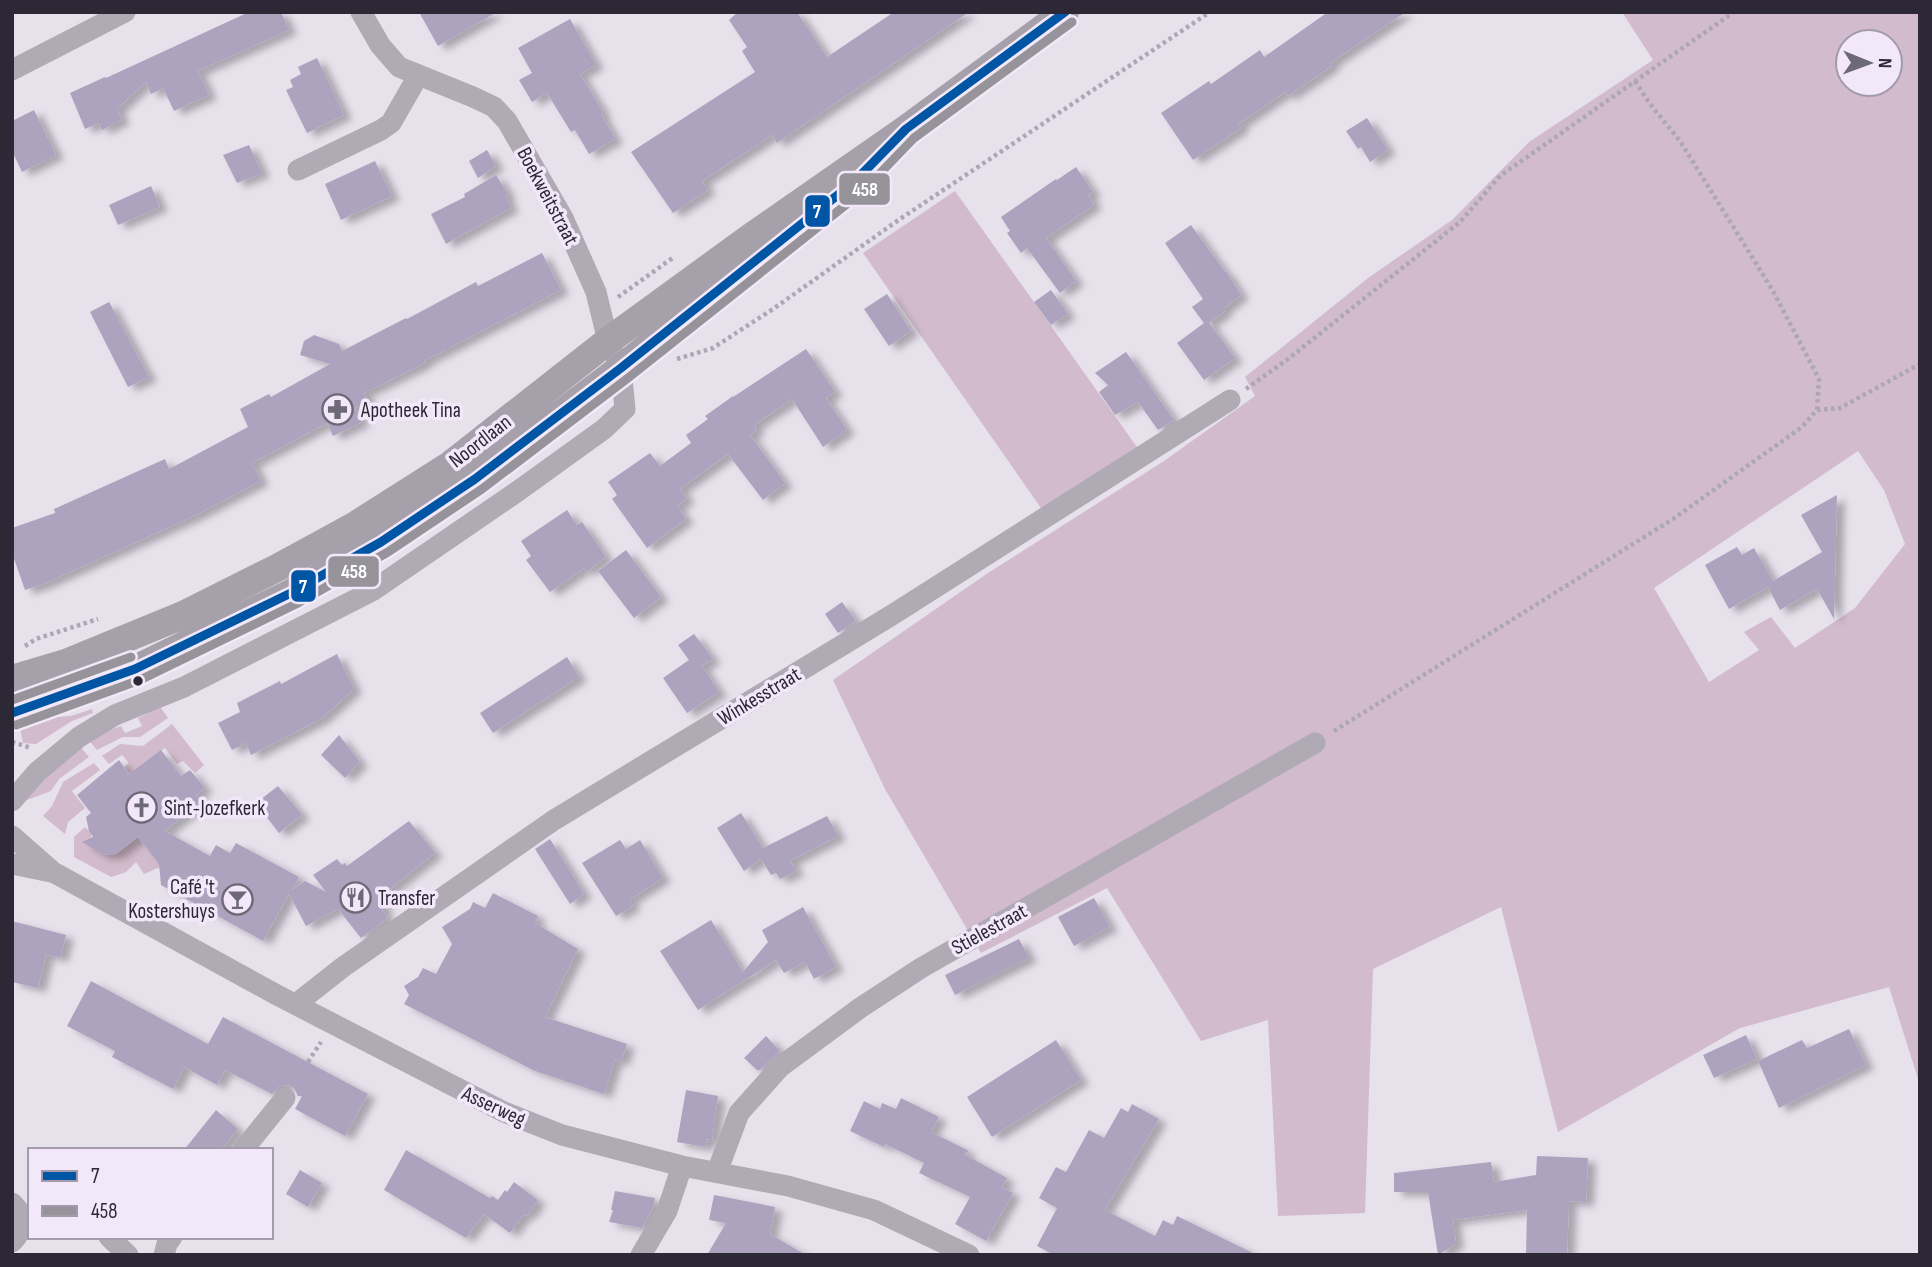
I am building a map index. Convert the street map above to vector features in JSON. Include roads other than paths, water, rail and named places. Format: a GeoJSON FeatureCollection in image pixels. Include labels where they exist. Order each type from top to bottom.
{"type":"FeatureCollection","features":[{"type":"Feature","properties":{"kind":"main road","name":"Noordlaan"},"geometry":{"type":"LineString","coordinates":[[12,679],[66,663],[183,615],[354,526],[450,465],[608,341],[1065,12]]}},
{"type":"Feature","properties":{"kind":"main road","name":"Noordlaan"},"geometry":{"type":"LineString","coordinates":[[12,713],[135,669],[291,593],[381,542],[475,479],[621,368],[854,182],[906,129]]}},
{"type":"Feature","properties":{"kind":"street"},"geometry":{"type":"LineString","coordinates":[[12,70],[125,12]]}},
{"type":"Feature","properties":{"kind":"street","name":"Boekweitstraat"},"geometry":{"type":"LineString","coordinates":[[361,12],[380,45],[399,67],[494,107],[507,121],[563,218],[596,292],[608,341],[621,368]]}},
{"type":"Feature","properties":{"kind":"street"},"geometry":{"type":"LineString","coordinates":[[298,170],[391,123],[418,76]]}},
{"type":"Feature","properties":{"kind":"street"},"geometry":{"type":"LineString","coordinates":[[12,801],[37,772],[79,737],[115,715],[184,687],[372,590],[518,491],[604,429],[625,409],[621,368]]}},
{"type":"Feature","properties":{"kind":"street","name":"Winkesstraat"},"geometry":{"type":"LineString","coordinates":[[296,1004],[343,967],[554,820],[892,615],[1230,400]]}},
{"type":"Feature","properties":{"kind":"street","name":"Stielestraat"},"geometry":{"type":"LineString","coordinates":[[717,1172],[739,1113],[780,1067],[860,1008],[921,968],[1315,743]]}},
{"type":"Feature","properties":{"kind":"street","name":"Asserweg"},"geometry":{"type":"LineString","coordinates":[[15,851],[296,1004],[503,1112],[562,1135],[682,1166],[788,1186],[874,1210],[969,1255]]}},
{"type":"Feature","properties":{"kind":"street"},"geometry":{"type":"LineString","coordinates":[[245,1148],[285,1098]]}},
{"type":"Feature","properties":{"kind":"street"},"geometry":{"type":"LineString","coordinates":[[641,1255],[667,1211],[682,1166]]}},
{"type":"Feature","properties":{"kind":"street"},"geometry":{"type":"LineString","coordinates":[[12,1203],[18,1208],[23,1226],[12,1242]]}},
{"type":"Feature","properties":{"kind":"street"},"geometry":{"type":"LineString","coordinates":[[111,1239],[128,1255]]}},
{"type":"Feature","properties":{"kind":"street"},"geometry":{"type":"LineString","coordinates":[[164,1255],[171,1239]]}},
{"type":"Feature","properties":{"kind":"place","name":"Apotheek Tina"},"geometry":{"type":"Point","coordinates":[338,410]}},
{"type":"Feature","properties":{"kind":"place","name":"Sint-Jozefkerk"},"geometry":{"type":"Point","coordinates":[141,808]}},
{"type":"Feature","properties":{"kind":"place","name":"Transfer"},"geometry":{"type":"Point","coordinates":[355,898]}},
{"type":"Feature","properties":{"kind":"place","name":"Café 't Kostershuys"},"geometry":{"type":"Point","coordinates":[238,899]}}]}
